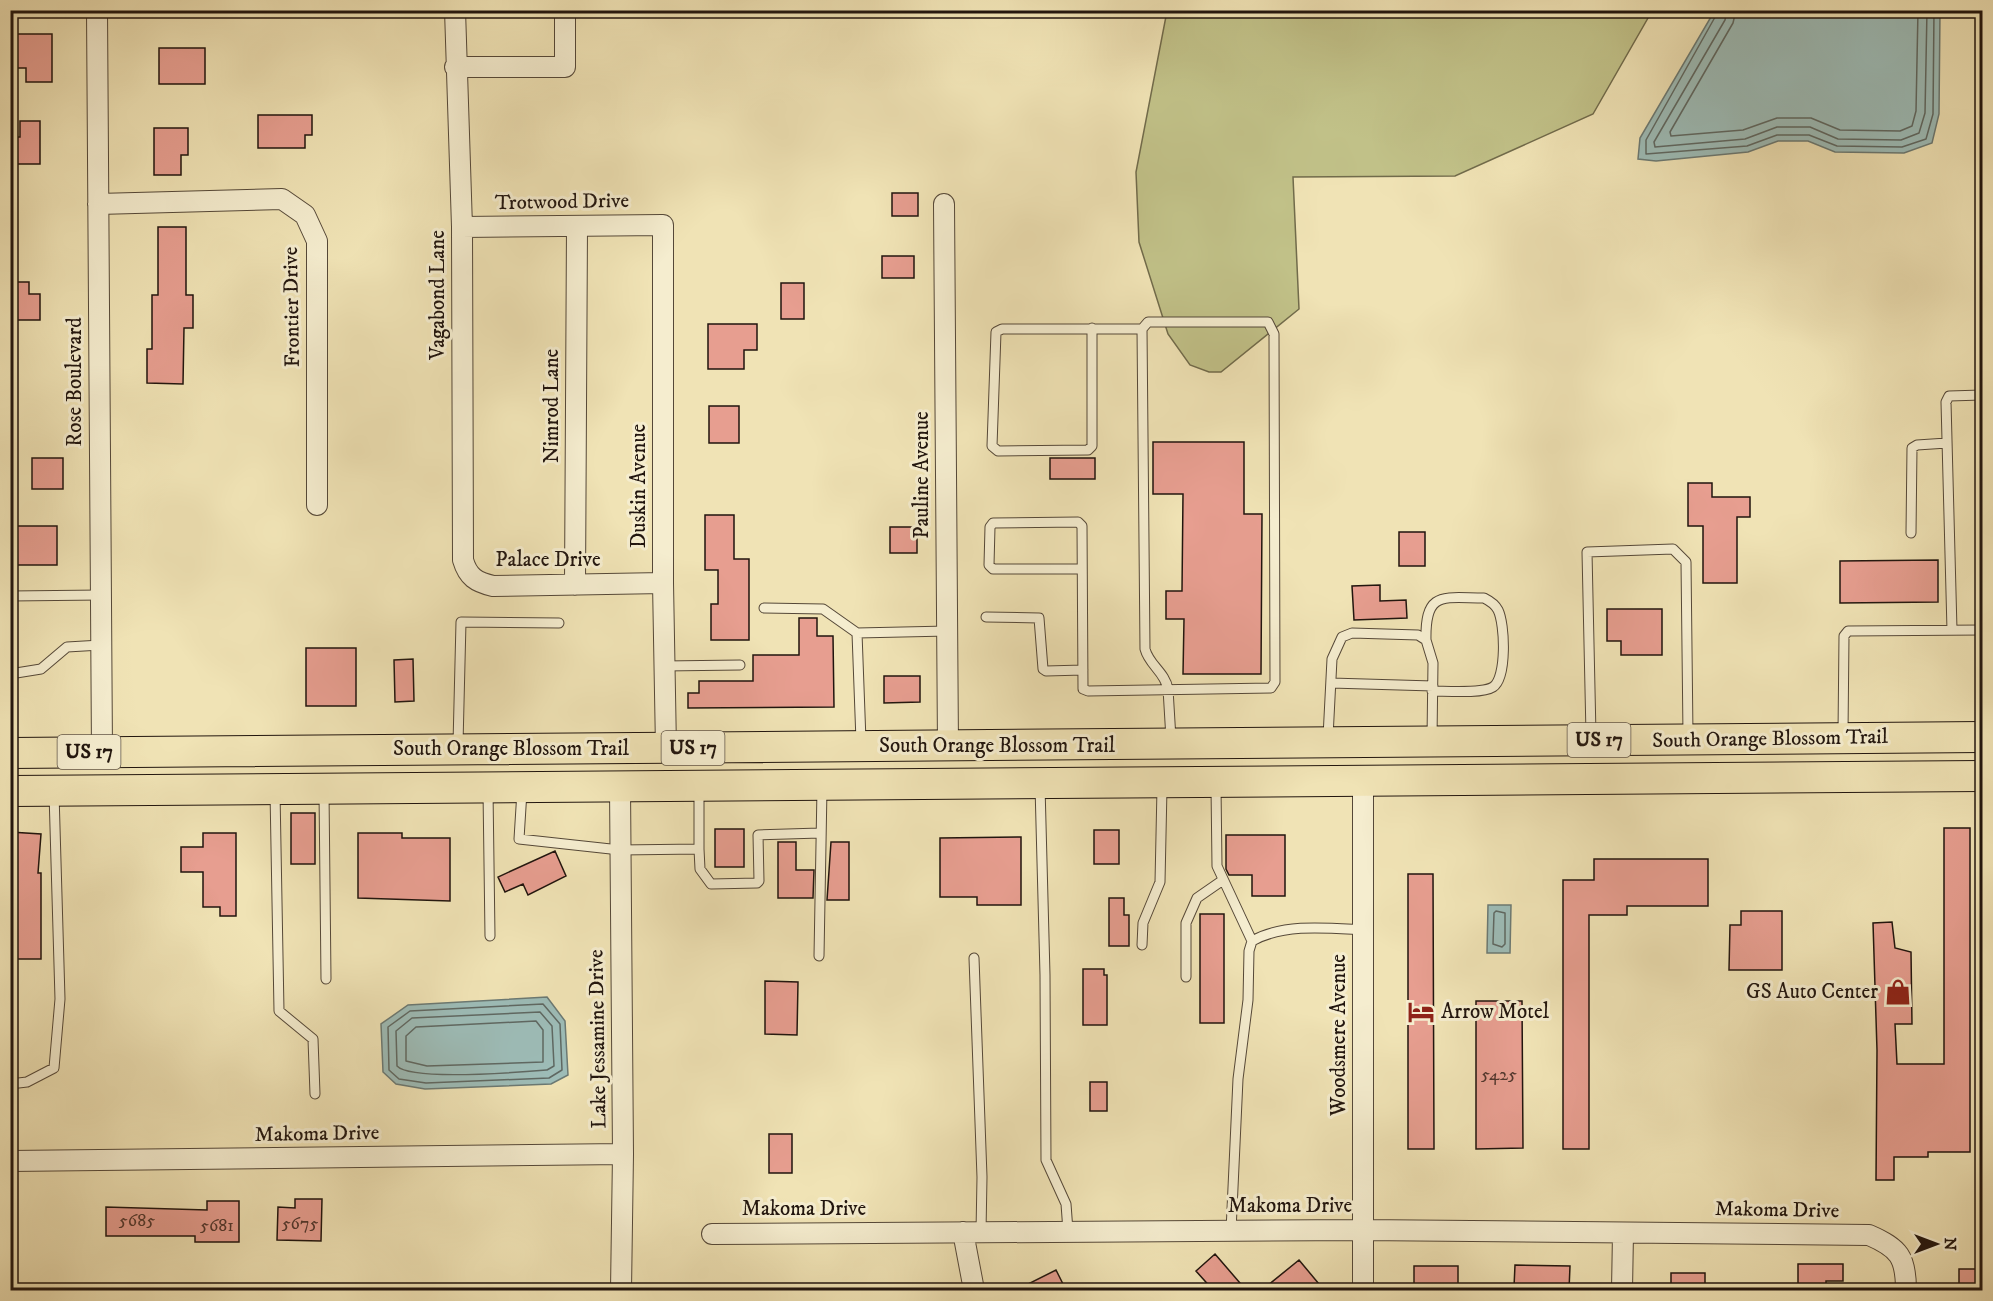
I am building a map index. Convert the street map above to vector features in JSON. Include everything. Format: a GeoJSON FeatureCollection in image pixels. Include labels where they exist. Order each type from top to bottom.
{"type":"FeatureCollection","features":[{"type":"Feature","properties":{"kind":"main road","name":"South Orange Blossom Trail"},"geometry":{"type":"LineString","coordinates":[[10,753],[1983,737]]}},
{"type":"Feature","properties":{"kind":"main road"},"geometry":{"type":"LineString","coordinates":[[888,785],[916,774],[936,761],[948,746]]}},
{"type":"Feature","properties":{"kind":"main road"},"geometry":{"type":"LineString","coordinates":[[985,784],[994,766],[1011,755],[1036,746]]}},
{"type":"Feature","properties":{"kind":"main road"},"geometry":{"type":"LineString","coordinates":[[125,790],[130,771],[145,758],[167,752]]}},
{"type":"Feature","properties":{"kind":"main road","name":"South Orange Blossom Trail"},"geometry":{"type":"LineString","coordinates":[[10,791],[522,789],[1983,776]]}},
{"type":"Feature","properties":{"kind":"street","name":"Rose Boulevard"},"geometry":{"type":"LineString","coordinates":[[97,10],[102,752]]}},
{"type":"Feature","properties":{"kind":"street","name":"Vagabond Lane"},"geometry":{"type":"LineString","coordinates":[[455,10],[455,67],[462,227],[463,560],[472,578]]}},
{"type":"Feature","properties":{"kind":"street"},"geometry":{"type":"LineString","coordinates":[[455,67],[565,67],[565,10]]}},
{"type":"Feature","properties":{"kind":"street","name":"Frontier Drive"},"geometry":{"type":"LineString","coordinates":[[98,204],[282,199],[305,215],[317,241],[317,505]]}},
{"type":"Feature","properties":{"kind":"street","name":"Pauline Avenue"},"geometry":{"type":"LineString","coordinates":[[944,204],[948,746]]}},
{"type":"Feature","properties":{"kind":"street","name":"Trotwood Drive"},"geometry":{"type":"LineString","coordinates":[[462,227],[663,225]]}},
{"type":"Feature","properties":{"kind":"street","name":"Duskin Avenue"},"geometry":{"type":"LineString","coordinates":[[663,225],[663,584],[666,748]]}},
{"type":"Feature","properties":{"kind":"street","name":"Nimrod Lane"},"geometry":{"type":"LineString","coordinates":[[575,585],[577,227]]}},
{"type":"Feature","properties":{"kind":"street","name":"Palace Drive"},"geometry":{"type":"LineString","coordinates":[[472,578],[493,586],[663,584]]}},
{"type":"Feature","properties":{"kind":"street","name":"Woodsmere Avenue"},"geometry":{"type":"LineString","coordinates":[[1363,780],[1363,1290]]}},
{"type":"Feature","properties":{"kind":"street","name":"Lake Jessamine Drive"},"geometry":{"type":"LineString","coordinates":[[620,788],[623,1154],[621,1290]]}},
{"type":"Feature","properties":{"kind":"street","name":"Makoma Drive"},"geometry":{"type":"LineString","coordinates":[[10,1161],[623,1154]]}},
{"type":"Feature","properties":{"kind":"street","name":"Makoma Drive"},"geometry":{"type":"LineString","coordinates":[[712,1234],[1362,1230],[1869,1235],[1885,1242],[1902,1256],[1906,1273],[1906,1290]]}},
{"type":"Feature","properties":{"kind":"street"},"geometry":{"type":"LineString","coordinates":[[972,1232],[975,1290]]}},
{"type":"Feature","properties":{"kind":"street"},"geometry":{"type":"LineString","coordinates":[[1622,1290],[1623,1233]]}},
{"type":"Feature","properties":{"kind":"lane"},"geometry":{"type":"LineString","coordinates":[[1082,569],[993,569],[989,565],[990,527],[993,523],[1078,522],[1082,526],[1083,689],[1088,691],[1168,689],[1271,688],[1275,682],[1274,334],[1268,322],[1148,322],[1142,329],[1145,649],[1147,658],[1163,674],[1168,689],[1171,744]]}},
{"type":"Feature","properties":{"kind":"lane"},"geometry":{"type":"LineString","coordinates":[[1092,328],[1092,446],[1088,450],[998,451],[992,446],[996,332],[1002,329],[1092,328],[1142,329]]}},
{"type":"Feature","properties":{"kind":"lane"},"geometry":{"type":"LineString","coordinates":[[1952,630],[1946,402],[1949,396],[1983,395]]}},
{"type":"Feature","properties":{"kind":"lane"},"geometry":{"type":"LineString","coordinates":[[1911,533],[1912,448],[1917,445],[1947,443]]}},
{"type":"Feature","properties":{"kind":"lane"},"geometry":{"type":"LineString","coordinates":[[1591,741],[1587,552],[1673,549],[1686,562],[1688,740]]}},
{"type":"Feature","properties":{"kind":"lane"},"geometry":{"type":"LineString","coordinates":[[10,596],[101,595]]}},
{"type":"Feature","properties":{"kind":"lane"},"geometry":{"type":"LineString","coordinates":[[1331,683],[1432,688],[1480,690],[1491,688],[1499,681],[1503,671],[1501,620],[1498,610],[1484,598],[1444,598],[1429,608],[1426,618],[1426,640],[1433,663],[1432,688],[1432,742]]}},
{"type":"Feature","properties":{"kind":"lane"},"geometry":{"type":"LineString","coordinates":[[764,608],[823,609],[857,633],[948,631]]}},
{"type":"Feature","properties":{"kind":"lane"},"geometry":{"type":"LineString","coordinates":[[986,617],[1040,618],[1043,669],[1046,671],[1083,670]]}},
{"type":"Feature","properties":{"kind":"lane"},"geometry":{"type":"LineString","coordinates":[[458,750],[461,622],[559,623]]}},
{"type":"Feature","properties":{"kind":"lane"},"geometry":{"type":"LineString","coordinates":[[1843,738],[1844,636],[1848,631],[1983,630]]}},
{"type":"Feature","properties":{"kind":"lane"},"geometry":{"type":"LineString","coordinates":[[857,633],[861,747]]}},
{"type":"Feature","properties":{"kind":"lane"},"geometry":{"type":"LineString","coordinates":[[1327,743],[1332,658],[1342,637],[1353,633],[1418,635],[1426,640]]}},
{"type":"Feature","properties":{"kind":"lane"},"geometry":{"type":"LineString","coordinates":[[10,674],[41,669],[67,647],[101,645]]}},
{"type":"Feature","properties":{"kind":"lane"},"geometry":{"type":"LineString","coordinates":[[664,666],[740,665]]}},
{"type":"Feature","properties":{"kind":"lane"},"geometry":{"type":"LineString","coordinates":[[1142,945],[1143,923],[1160,882],[1162,782]]}},
{"type":"Feature","properties":{"kind":"lane"},"geometry":{"type":"LineString","coordinates":[[1216,782],[1217,866],[1252,941],[1249,951],[1248,1000],[1238,1079],[1231,1231]]}},
{"type":"Feature","properties":{"kind":"lane"},"geometry":{"type":"LineString","coordinates":[[1040,784],[1045,975],[1046,1160],[1066,1204],[1068,1231]]}},
{"type":"Feature","properties":{"kind":"lane"},"geometry":{"type":"LineString","coordinates":[[819,957],[822,786]]}},
{"type":"Feature","properties":{"kind":"lane"},"geometry":{"type":"LineString","coordinates":[[699,787],[700,869],[711,884],[757,883],[758,835],[820,833]]}},
{"type":"Feature","properties":{"kind":"lane"},"geometry":{"type":"LineString","coordinates":[[489,789],[490,936]]}},
{"type":"Feature","properties":{"kind":"lane"},"geometry":{"type":"LineString","coordinates":[[522,789],[519,839],[620,850],[699,849]]}},
{"type":"Feature","properties":{"kind":"lane"},"geometry":{"type":"LineString","coordinates":[[275,790],[279,1011],[313,1039],[315,1094]]}},
{"type":"Feature","properties":{"kind":"lane"},"geometry":{"type":"LineString","coordinates":[[324,790],[326,979]]}},
{"type":"Feature","properties":{"kind":"lane"},"geometry":{"type":"LineString","coordinates":[[10,1084],[27,1082],[54,1068],[60,999],[54,791]]}},
{"type":"Feature","properties":{"kind":"lane"},"geometry":{"type":"LineString","coordinates":[[1186,977],[1186,922],[1197,898],[1223,880]]}},
{"type":"Feature","properties":{"kind":"lane"},"geometry":{"type":"LineString","coordinates":[[1252,941],[1261,936],[1288,930],[1363,930]]}},
{"type":"Feature","properties":{"kind":"lane"},"geometry":{"type":"LineString","coordinates":[[972,1232],[982,1177],[974,958]]}},
{"type":"Feature","properties":{"kind":"green space"},"geometry":{"type":"Polygon","coordinates":[[[1167,11],[1652,11],[1593,114],[1455,176],[1293,177],[1299,309],[1221,372],[1209,372],[1190,365],[1168,334],[1139,242],[1136,172],[1167,11]]]}},
{"type":"Feature","properties":{"kind":"water"},"geometry":{"type":"Polygon","coordinates":[[[1715,10],[1940,11],[1939,114],[1932,143],[1904,153],[1835,152],[1808,141],[1778,141],[1748,152],[1656,161],[1638,159],[1640,138],[1715,10]]]}},
{"type":"Feature","properties":{"kind":"water"},"geometry":{"type":"Polygon","coordinates":[[[1488,905],[1511,905],[1510,953],[1487,953],[1488,905]]]}},
{"type":"Feature","properties":{"kind":"water"},"geometry":{"type":"Polygon","coordinates":[[[547,997],[565,1021],[568,1075],[551,1084],[425,1089],[396,1084],[383,1072],[381,1024],[408,1005],[547,997]]]}},
{"type":"Feature","properties":{"kind":"building"},"geometry":{"type":"Polygon","coordinates":[[[11,34],[52,34],[52,82],[26,82],[26,68],[11,68],[11,34]]]}},
{"type":"Feature","properties":{"kind":"building"},"geometry":{"type":"Polygon","coordinates":[[[159,48],[205,48],[205,84],[159,84],[159,48]]]}},
{"type":"Feature","properties":{"kind":"building"},"geometry":{"type":"Polygon","coordinates":[[[258,115],[312,115],[312,135],[305,135],[305,148],[258,148],[258,115]]]}},
{"type":"Feature","properties":{"kind":"building"},"geometry":{"type":"Polygon","coordinates":[[[20,121],[40,121],[40,164],[10,164],[10,137],[20,137],[20,121]]]}},
{"type":"Feature","properties":{"kind":"building"},"geometry":{"type":"Polygon","coordinates":[[[154,128],[188,128],[188,155],[181,155],[181,175],[154,175],[154,128]]]}},
{"type":"Feature","properties":{"kind":"building"},"geometry":{"type":"Polygon","coordinates":[[[892,193],[918,193],[918,216],[892,216],[892,193]]]}},
{"type":"Feature","properties":{"kind":"building"},"geometry":{"type":"Polygon","coordinates":[[[158,227],[186,227],[186,295],[193,295],[193,328],[184,328],[183,384],[147,383],[147,349],[152,349],[152,295],[158,295],[158,227]]]}},
{"type":"Feature","properties":{"kind":"building"},"geometry":{"type":"Polygon","coordinates":[[[882,256],[914,256],[914,278],[882,278],[882,256]]]}},
{"type":"Feature","properties":{"kind":"building"},"geometry":{"type":"Polygon","coordinates":[[[10,282],[29,282],[29,294],[40,294],[40,320],[10,320],[10,282]]]}},
{"type":"Feature","properties":{"kind":"building"},"geometry":{"type":"Polygon","coordinates":[[[781,283],[804,283],[804,319],[781,319],[781,283]]]}},
{"type":"Feature","properties":{"kind":"building"},"geometry":{"type":"Polygon","coordinates":[[[708,324],[757,324],[757,350],[744,350],[744,369],[708,369],[708,324]]]}},
{"type":"Feature","properties":{"kind":"building"},"geometry":{"type":"Polygon","coordinates":[[[709,406],[739,406],[739,443],[709,443],[709,406]]]}},
{"type":"Feature","properties":{"kind":"building"},"geometry":{"type":"Polygon","coordinates":[[[1153,442],[1244,442],[1244,514],[1262,514],[1261,674],[1183,674],[1184,619],[1166,619],[1166,591],[1182,591],[1183,494],[1153,494],[1153,442]]]}},
{"type":"Feature","properties":{"kind":"building"},"geometry":{"type":"Polygon","coordinates":[[[32,458],[63,458],[63,489],[32,489],[32,458]]]}},
{"type":"Feature","properties":{"kind":"building"},"geometry":{"type":"Polygon","coordinates":[[[1050,458],[1095,458],[1095,479],[1050,479],[1050,458]]]}},
{"type":"Feature","properties":{"kind":"building"},"geometry":{"type":"Polygon","coordinates":[[[1688,483],[1712,483],[1712,497],[1750,497],[1750,517],[1737,517],[1737,583],[1703,583],[1703,526],[1688,526],[1688,483]]]}},
{"type":"Feature","properties":{"kind":"building"},"geometry":{"type":"Polygon","coordinates":[[[705,515],[734,515],[734,559],[749,559],[749,640],[711,640],[711,604],[718,604],[718,570],[705,570],[705,515]]]}},
{"type":"Feature","properties":{"kind":"building"},"geometry":{"type":"Polygon","coordinates":[[[10,526],[57,526],[57,565],[10,565],[10,526]]]}},
{"type":"Feature","properties":{"kind":"building"},"geometry":{"type":"Polygon","coordinates":[[[890,527],[917,527],[917,553],[890,553],[890,527]]]}},
{"type":"Feature","properties":{"kind":"building"},"geometry":{"type":"Polygon","coordinates":[[[1399,532],[1425,532],[1425,566],[1399,566],[1399,532]]]}},
{"type":"Feature","properties":{"kind":"building"},"geometry":{"type":"Polygon","coordinates":[[[1938,560],[1938,602],[1840,603],[1840,561],[1938,560]]]}},
{"type":"Feature","properties":{"kind":"building"},"geometry":{"type":"Polygon","coordinates":[[[1380,585],[1380,601],[1406,600],[1407,618],[1354,620],[1352,586],[1380,585]]]}},
{"type":"Feature","properties":{"kind":"building"},"geometry":{"type":"Polygon","coordinates":[[[1607,609],[1662,609],[1662,655],[1621,655],[1621,641],[1607,641],[1607,609]]]}},
{"type":"Feature","properties":{"kind":"building"},"geometry":{"type":"Polygon","coordinates":[[[799,618],[817,618],[817,636],[833,636],[834,707],[688,708],[688,693],[699,693],[699,681],[753,681],[753,655],[799,655],[799,618]]]}},
{"type":"Feature","properties":{"kind":"building"},"geometry":{"type":"Polygon","coordinates":[[[306,648],[356,648],[356,706],[306,706],[306,648]]]}},
{"type":"Feature","properties":{"kind":"building"},"geometry":{"type":"Polygon","coordinates":[[[413,659],[414,701],[395,702],[394,660],[413,659]]]}},
{"type":"Feature","properties":{"kind":"building"},"geometry":{"type":"Polygon","coordinates":[[[884,676],[920,676],[920,702],[884,703],[884,676]]]}},
{"type":"Feature","properties":{"kind":"building"},"geometry":{"type":"Polygon","coordinates":[[[291,813],[315,813],[315,864],[291,864],[291,813]]]}},
{"type":"Feature","properties":{"kind":"building"},"geometry":{"type":"Polygon","coordinates":[[[1944,828],[1970,828],[1970,1152],[1928,1152],[1928,1157],[1894,1157],[1894,1180],[1876,1180],[1877,1050],[1873,923],[1892,922],[1895,948],[1911,952],[1912,1024],[1895,1024],[1897,1064],[1944,1064],[1944,828]]]}},
{"type":"Feature","properties":{"kind":"building"},"geometry":{"type":"Polygon","coordinates":[[[715,829],[744,829],[744,867],[715,867],[715,829]]]}},
{"type":"Feature","properties":{"kind":"building"},"geometry":{"type":"Polygon","coordinates":[[[1094,830],[1119,830],[1119,864],[1094,864],[1094,830]]]}},
{"type":"Feature","properties":{"kind":"building"},"geometry":{"type":"Polygon","coordinates":[[[10,832],[41,834],[38,873],[41,873],[41,959],[10,959],[10,832]]]}},
{"type":"Feature","properties":{"kind":"building"},"geometry":{"type":"Polygon","coordinates":[[[203,833],[236,833],[236,916],[220,916],[220,907],[203,907],[203,872],[181,872],[181,847],[203,847],[203,833]]]}},
{"type":"Feature","properties":{"kind":"building"},"geometry":{"type":"Polygon","coordinates":[[[358,833],[402,833],[402,838],[450,838],[450,901],[358,898],[358,833]]]}},
{"type":"Feature","properties":{"kind":"building"},"geometry":{"type":"Polygon","coordinates":[[[1226,835],[1285,835],[1285,896],[1252,896],[1252,875],[1229,875],[1226,869],[1226,835]]]}},
{"type":"Feature","properties":{"kind":"building"},"geometry":{"type":"Polygon","coordinates":[[[1021,837],[1021,905],[977,905],[977,897],[940,897],[940,838],[1021,837]]]}},
{"type":"Feature","properties":{"kind":"building"},"geometry":{"type":"Polygon","coordinates":[[[778,842],[796,842],[796,870],[814,870],[813,898],[778,898],[778,842]]]}},
{"type":"Feature","properties":{"kind":"building"},"geometry":{"type":"Polygon","coordinates":[[[831,842],[849,842],[849,900],[827,900],[831,842]]]}},
{"type":"Feature","properties":{"kind":"building"},"geometry":{"type":"Polygon","coordinates":[[[555,851],[566,876],[528,895],[523,884],[505,892],[498,877],[555,851]]]}},
{"type":"Feature","properties":{"kind":"building"},"geometry":{"type":"Polygon","coordinates":[[[1594,859],[1708,859],[1708,906],[1627,906],[1627,915],[1589,915],[1589,1149],[1563,1149],[1563,880],[1594,880],[1594,859]]]}},
{"type":"Feature","properties":{"kind":"building","name":"Arrow Motel"},"geometry":{"type":"Polygon","coordinates":[[[1408,874],[1433,874],[1434,1149],[1408,1149],[1408,874]]]}},
{"type":"Feature","properties":{"kind":"building"},"geometry":{"type":"Polygon","coordinates":[[[1109,898],[1124,898],[1124,915],[1129,915],[1129,946],[1109,946],[1109,898]]]}},
{"type":"Feature","properties":{"kind":"building"},"geometry":{"type":"Polygon","coordinates":[[[1741,911],[1782,911],[1782,970],[1729,970],[1730,925],[1741,925],[1741,911]]]}},
{"type":"Feature","properties":{"kind":"building"},"geometry":{"type":"Polygon","coordinates":[[[1200,914],[1224,914],[1224,1023],[1200,1023],[1200,914]]]}},
{"type":"Feature","properties":{"kind":"building"},"geometry":{"type":"Polygon","coordinates":[[[1083,969],[1104,969],[1104,975],[1107,975],[1107,1025],[1083,1025],[1083,969]]]}},
{"type":"Feature","properties":{"kind":"building"},"geometry":{"type":"Polygon","coordinates":[[[765,981],[798,982],[797,1035],[765,1034],[765,981]]]}},
{"type":"Feature","properties":{"kind":"building","name":"Arrow Motel"},"geometry":{"type":"Polygon","coordinates":[[[1476,1001],[1522,1001],[1523,1148],[1476,1149],[1476,1001]]]}},
{"type":"Feature","properties":{"kind":"building"},"geometry":{"type":"Polygon","coordinates":[[[1090,1082],[1107,1082],[1107,1111],[1090,1111],[1090,1082]]]}},
{"type":"Feature","properties":{"kind":"building"},"geometry":{"type":"Polygon","coordinates":[[[769,1134],[792,1134],[792,1173],[769,1173],[769,1134]]]}},
{"type":"Feature","properties":{"kind":"building"},"geometry":{"type":"Polygon","coordinates":[[[295,1199],[322,1199],[321,1241],[277,1240],[278,1207],[295,1208],[295,1199]]]}},
{"type":"Feature","properties":{"kind":"building"},"geometry":{"type":"Polygon","coordinates":[[[207,1201],[239,1201],[239,1242],[195,1242],[195,1236],[106,1236],[106,1207],[207,1210],[207,1201]]]}},
{"type":"Feature","properties":{"kind":"building"},"geometry":{"type":"Polygon","coordinates":[[[1215,1254],[1246,1290],[1213,1290],[1196,1271],[1215,1254]]]}},
{"type":"Feature","properties":{"kind":"building"},"geometry":{"type":"Polygon","coordinates":[[[1299,1260],[1324,1290],[1262,1290],[1299,1260]]]}},
{"type":"Feature","properties":{"kind":"building"},"geometry":{"type":"Polygon","coordinates":[[[1798,1264],[1843,1264],[1843,1281],[1826,1281],[1826,1290],[1798,1290],[1798,1264]]]}},
{"type":"Feature","properties":{"kind":"building"},"geometry":{"type":"Polygon","coordinates":[[[1515,1265],[1570,1266],[1569,1290],[1514,1287],[1515,1265]]]}},
{"type":"Feature","properties":{"kind":"building"},"geometry":{"type":"Polygon","coordinates":[[[1414,1266],[1458,1266],[1458,1290],[1414,1290],[1414,1266]]]}},
{"type":"Feature","properties":{"kind":"building"},"geometry":{"type":"Polygon","coordinates":[[[1959,1269],[1983,1269],[1983,1290],[1959,1290],[1959,1269]]]}},
{"type":"Feature","properties":{"kind":"building"},"geometry":{"type":"Polygon","coordinates":[[[1056,1270],[1066,1290],[1016,1290],[1056,1270]]]}},
{"type":"Feature","properties":{"kind":"building"},"geometry":{"type":"Polygon","coordinates":[[[1671,1273],[1705,1273],[1705,1290],[1671,1290],[1671,1273]]]}},
{"type":"Feature","properties":{"kind":"place","name":"GS Auto Center"},"geometry":{"type":"Point","coordinates":[1898,992]}},
{"type":"Feature","properties":{"kind":"place","name":"Arrow Motel"},"geometry":{"type":"Point","coordinates":[1421,1012]}}]}
